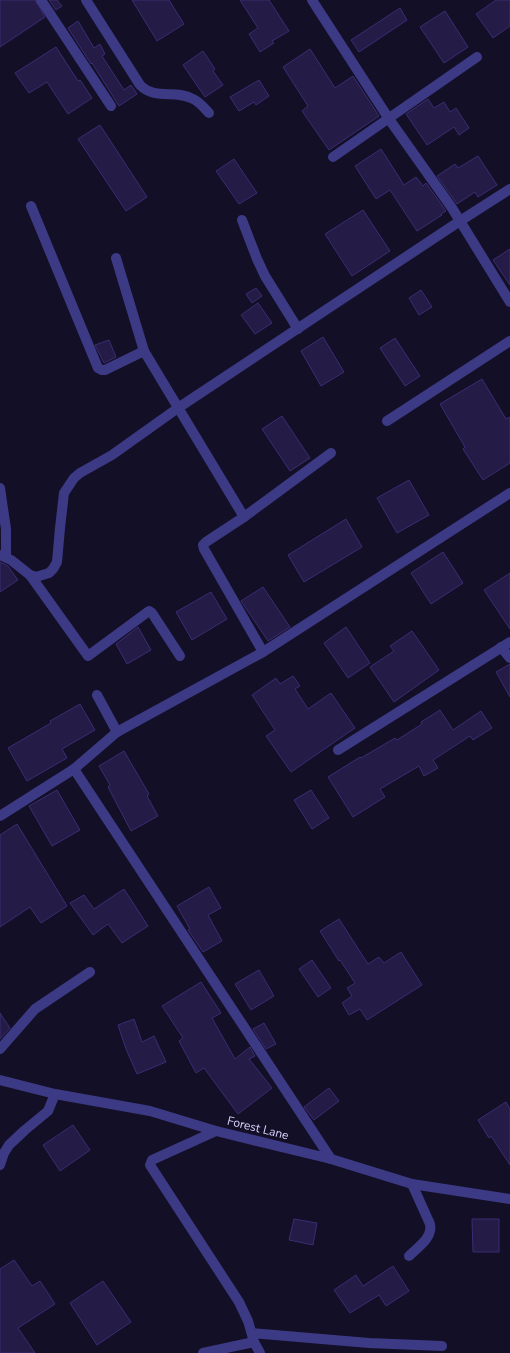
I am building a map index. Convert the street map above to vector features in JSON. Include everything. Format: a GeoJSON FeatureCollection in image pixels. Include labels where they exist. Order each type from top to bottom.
{"type":"FeatureCollection","features":[{"type":"Feature","properties":{"kind":"street"},"geometry":{"type":"LineString","coordinates":[[41,0],[111,106]]}},
{"type":"Feature","properties":{"kind":"street"},"geometry":{"type":"LineString","coordinates":[[86,0],[140,85],[145,90],[150,93],[193,98],[209,113]]}},
{"type":"Feature","properties":{"kind":"street"},"geometry":{"type":"LineString","coordinates":[[312,0],[389,119],[452,208],[510,302]]}},
{"type":"Feature","properties":{"kind":"street"},"geometry":{"type":"LineString","coordinates":[[333,157],[477,57]]}},
{"type":"Feature","properties":{"kind":"street"},"geometry":{"type":"LineString","coordinates":[[30,575],[36,577],[48,574],[56,565],[64,493],[74,478],[80,473],[112,455],[178,408],[510,189]]}},
{"type":"Feature","properties":{"kind":"street"},"geometry":{"type":"LineString","coordinates":[[31,206],[98,368],[105,370],[144,351]]}},
{"type":"Feature","properties":{"kind":"street"},"geometry":{"type":"LineString","coordinates":[[242,220],[261,268],[298,329]]}},
{"type":"Feature","properties":{"kind":"street"},"geometry":{"type":"LineString","coordinates":[[116,258],[144,351],[244,517]]}},
{"type":"Feature","properties":{"kind":"street"},"geometry":{"type":"LineString","coordinates":[[387,421],[510,341]]}},
{"type":"Feature","properties":{"kind":"street"},"geometry":{"type":"LineString","coordinates":[[263,652],[203,547],[206,542],[244,517],[331,453]]}},
{"type":"Feature","properties":{"kind":"street"},"geometry":{"type":"LineString","coordinates":[[0,488],[6,529],[3,556],[16,563],[30,575],[88,656],[149,611],[152,613],[180,656]]}},
{"type":"Feature","properties":{"kind":"street"},"geometry":{"type":"LineString","coordinates":[[0,816],[74,769],[117,732],[263,652],[510,493]]}},
{"type":"Feature","properties":{"kind":"street"},"geometry":{"type":"LineString","coordinates":[[338,750],[506,644],[510,658]]}},
{"type":"Feature","properties":{"kind":"street"},"geometry":{"type":"LineString","coordinates":[[97,695],[117,732]]}},
{"type":"Feature","properties":{"kind":"street"},"geometry":{"type":"LineString","coordinates":[[74,769],[331,1159]]}},
{"type":"Feature","properties":{"kind":"street"},"geometry":{"type":"LineString","coordinates":[[0,1049],[36,1010],[90,972]]}},
{"type":"Feature","properties":{"kind":"street","name":"Forest Lane"},"geometry":{"type":"LineString","coordinates":[[0,1080],[56,1094],[150,1111],[216,1131],[331,1159],[412,1184],[510,1199]]}},
{"type":"Feature","properties":{"kind":"street"},"geometry":{"type":"LineString","coordinates":[[0,1165],[4,1153],[10,1145],[24,1130],[48,1111],[56,1094]]}},
{"type":"Feature","properties":{"kind":"street"},"geometry":{"type":"LineString","coordinates":[[216,1131],[152,1160],[150,1165],[231,1289],[245,1314],[260,1353]]}},
{"type":"Feature","properties":{"kind":"street"},"geometry":{"type":"LineString","coordinates":[[409,1256],[427,1239],[431,1230],[430,1224],[412,1184]]}},
{"type":"Feature","properties":{"kind":"street"},"geometry":{"type":"LineString","coordinates":[[203,1353],[253,1338],[442,1346]]}},
{"type":"Feature","properties":{"kind":"building"},"geometry":{"type":"Polygon","coordinates":[[[0,0],[35,0],[45,17],[0,47],[0,0]]]}},
{"type":"Feature","properties":{"kind":"building"},"geometry":{"type":"Polygon","coordinates":[[[49,0],[57,0],[62,6],[56,10],[49,0]]]}},
{"type":"Feature","properties":{"kind":"building"},"geometry":{"type":"Polygon","coordinates":[[[132,0],[169,0],[184,24],[157,41],[132,0]]]}},
{"type":"Feature","properties":{"kind":"building"},"geometry":{"type":"Polygon","coordinates":[[[240,0],[269,0],[289,31],[272,41],[274,43],[260,52],[249,34],[258,28],[240,0]]]}},
{"type":"Feature","properties":{"kind":"building"},"geometry":{"type":"Polygon","coordinates":[[[496,0],[510,0],[510,26],[493,38],[476,14],[496,0]]]}},
{"type":"Feature","properties":{"kind":"building"},"geometry":{"type":"Polygon","coordinates":[[[400,8],[407,20],[359,52],[351,40],[400,8]]]}},
{"type":"Feature","properties":{"kind":"building"},"geometry":{"type":"Polygon","coordinates":[[[445,11],[468,47],[444,63],[420,27],[445,11]]]}},
{"type":"Feature","properties":{"kind":"building"},"geometry":{"type":"Polygon","coordinates":[[[78,21],[94,48],[100,44],[105,54],[102,56],[124,90],[131,85],[137,94],[119,106],[68,28],[78,21]]]}},
{"type":"Feature","properties":{"kind":"building"},"geometry":{"type":"Polygon","coordinates":[[[56,47],[78,81],[80,80],[92,98],[68,114],[47,82],[29,93],[15,73],[56,47]]]}},
{"type":"Feature","properties":{"kind":"building"},"geometry":{"type":"Polygon","coordinates":[[[310,49],[335,88],[353,76],[379,116],[329,150],[302,111],[308,106],[283,67],[310,49]]]}},
{"type":"Feature","properties":{"kind":"building"},"geometry":{"type":"Polygon","coordinates":[[[203,51],[215,69],[213,71],[223,85],[205,97],[183,65],[203,51]]]}},
{"type":"Feature","properties":{"kind":"building"},"geometry":{"type":"Polygon","coordinates":[[[259,80],[269,96],[256,105],[254,102],[239,111],[230,97],[259,80]]]}},
{"type":"Feature","properties":{"kind":"building"},"geometry":{"type":"Polygon","coordinates":[[[428,99],[434,108],[444,102],[450,112],[456,108],[469,128],[459,135],[454,127],[427,145],[406,114],[428,99]]]}},
{"type":"Feature","properties":{"kind":"building"},"geometry":{"type":"Polygon","coordinates":[[[100,125],[147,197],[126,211],[78,139],[100,125]]]}},
{"type":"Feature","properties":{"kind":"building"},"geometry":{"type":"Polygon","coordinates":[[[381,149],[404,185],[416,177],[423,186],[426,183],[446,211],[441,214],[442,215],[417,231],[390,190],[376,199],[355,166],[381,149]]]}},
{"type":"Feature","properties":{"kind":"building"},"geometry":{"type":"Polygon","coordinates":[[[478,156],[497,185],[478,197],[475,192],[457,204],[437,176],[455,164],[458,168],[478,156]]]}},
{"type":"Feature","properties":{"kind":"building"},"geometry":{"type":"Polygon","coordinates":[[[234,159],[257,193],[239,204],[216,171],[234,159]]]}},
{"type":"Feature","properties":{"kind":"building"},"geometry":{"type":"Polygon","coordinates":[[[363,210],[390,251],[352,276],[325,234],[363,210]]]}},
{"type":"Feature","properties":{"kind":"building"},"geometry":{"type":"Polygon","coordinates":[[[510,249],[510,285],[493,260],[510,249]]]}},
{"type":"Feature","properties":{"kind":"building"},"geometry":{"type":"Polygon","coordinates":[[[256,288],[262,296],[252,303],[246,294],[256,288]]]}},
{"type":"Feature","properties":{"kind":"building"},"geometry":{"type":"Polygon","coordinates":[[[421,290],[432,307],[419,315],[409,298],[421,290]]]}},
{"type":"Feature","properties":{"kind":"building"},"geometry":{"type":"Polygon","coordinates":[[[258,303],[272,323],[255,334],[241,315],[258,303]]]}},
{"type":"Feature","properties":{"kind":"building"},"geometry":{"type":"Polygon","coordinates":[[[323,337],[344,372],[321,386],[301,351],[323,337]]]}},
{"type":"Feature","properties":{"kind":"building"},"geometry":{"type":"Polygon","coordinates":[[[395,338],[420,376],[405,386],[380,348],[395,338]]]}},
{"type":"Feature","properties":{"kind":"building"},"geometry":{"type":"Polygon","coordinates":[[[109,340],[116,357],[104,363],[95,345],[109,340]]]}},
{"type":"Feature","properties":{"kind":"building"},"geometry":{"type":"Polygon","coordinates":[[[482,379],[506,419],[510,417],[510,463],[483,480],[463,449],[465,447],[440,404],[482,379]]]}},
{"type":"Feature","properties":{"kind":"building"},"geometry":{"type":"Polygon","coordinates":[[[282,416],[310,458],[290,471],[262,429],[282,416]]]}},
{"type":"Feature","properties":{"kind":"building"},"geometry":{"type":"Polygon","coordinates":[[[409,480],[429,515],[397,533],[377,498],[409,480]]]}},
{"type":"Feature","properties":{"kind":"building"},"geometry":{"type":"Polygon","coordinates":[[[346,519],[362,547],[304,582],[288,555],[346,519]]]}},
{"type":"Feature","properties":{"kind":"building"},"geometry":{"type":"Polygon","coordinates":[[[443,552],[463,583],[431,604],[411,573],[443,552]]]}},
{"type":"Feature","properties":{"kind":"building"},"geometry":{"type":"Polygon","coordinates":[[[0,562],[8,566],[18,580],[0,592],[0,562]]]}},
{"type":"Feature","properties":{"kind":"building"},"geometry":{"type":"Polygon","coordinates":[[[510,573],[510,629],[484,590],[510,573]]]}},
{"type":"Feature","properties":{"kind":"building"},"geometry":{"type":"Polygon","coordinates":[[[263,587],[290,627],[268,641],[241,601],[263,587]]]}},
{"type":"Feature","properties":{"kind":"building"},"geometry":{"type":"Polygon","coordinates":[[[211,592],[227,619],[192,640],[176,612],[211,592]]]}},
{"type":"Feature","properties":{"kind":"building"},"geometry":{"type":"Polygon","coordinates":[[[138,627],[151,650],[127,664],[116,644],[138,627]]]}},
{"type":"Feature","properties":{"kind":"building"},"geometry":{"type":"Polygon","coordinates":[[[346,627],[370,663],[348,678],[324,643],[346,627]]]}},
{"type":"Feature","properties":{"kind":"building"},"geometry":{"type":"Polygon","coordinates":[[[412,631],[439,670],[394,702],[370,667],[394,651],[390,646],[412,631]]]}},
{"type":"Feature","properties":{"kind":"building"},"geometry":{"type":"Polygon","coordinates":[[[510,664],[510,697],[496,672],[510,664]]]}},
{"type":"Feature","properties":{"kind":"building"},"geometry":{"type":"Polygon","coordinates":[[[293,676],[300,686],[295,689],[308,709],[331,693],[355,728],[291,772],[266,736],[275,730],[252,695],[276,678],[280,684],[293,676]]]}},
{"type":"Feature","properties":{"kind":"building"},"geometry":{"type":"Polygon","coordinates":[[[80,704],[95,730],[62,749],[67,758],[27,781],[8,748],[80,704]]]}},
{"type":"Feature","properties":{"kind":"building"},"geometry":{"type":"Polygon","coordinates":[[[440,710],[453,730],[481,711],[492,728],[473,740],[470,736],[433,760],[438,768],[424,776],[419,766],[380,789],[385,797],[353,817],[328,777],[395,738],[397,740],[440,710]]]}},
{"type":"Feature","properties":{"kind":"building"},"geometry":{"type":"Polygon","coordinates":[[[124,751],[149,794],[147,796],[158,816],[131,831],[108,787],[110,785],[99,766],[124,751]]]}},
{"type":"Feature","properties":{"kind":"building"},"geometry":{"type":"Polygon","coordinates":[[[57,790],[80,830],[52,846],[29,806],[57,790]]]}},
{"type":"Feature","properties":{"kind":"building"},"geometry":{"type":"Polygon","coordinates":[[[311,790],[329,818],[312,829],[294,800],[311,790]]]}},
{"type":"Feature","properties":{"kind":"building"},"geometry":{"type":"Polygon","coordinates":[[[17,824],[67,906],[41,923],[30,907],[0,927],[0,835],[17,824]]]}},
{"type":"Feature","properties":{"kind":"building"},"geometry":{"type":"Polygon","coordinates":[[[209,887],[221,908],[208,915],[222,941],[203,952],[188,930],[190,929],[177,906],[209,887]]]}},
{"type":"Feature","properties":{"kind":"building"},"geometry":{"type":"Polygon","coordinates":[[[124,889],[148,926],[122,943],[108,924],[93,935],[70,903],[84,895],[94,909],[124,889]]]}},
{"type":"Feature","properties":{"kind":"building"},"geometry":{"type":"Polygon","coordinates":[[[339,919],[368,964],[379,957],[384,963],[401,952],[422,985],[367,1020],[360,1009],[349,1015],[342,1003],[352,996],[347,988],[355,983],[320,931],[339,919]]]}},
{"type":"Feature","properties":{"kind":"building"},"geometry":{"type":"Polygon","coordinates":[[[312,960],[331,988],[318,997],[299,969],[312,960]]]}},
{"type":"Feature","properties":{"kind":"building"},"geometry":{"type":"Polygon","coordinates":[[[259,970],[274,996],[251,1010],[235,984],[259,970]]]}},
{"type":"Feature","properties":{"kind":"building"},"geometry":{"type":"Polygon","coordinates":[[[201,982],[221,1013],[212,1018],[235,1059],[250,1047],[255,1056],[249,1059],[272,1088],[238,1114],[204,1068],[196,1073],[179,1041],[183,1038],[162,1006],[201,982]]]}},
{"type":"Feature","properties":{"kind":"building"},"geometry":{"type":"Polygon","coordinates":[[[0,1013],[10,1028],[0,1039],[0,1013]]]}},
{"type":"Feature","properties":{"kind":"building"},"geometry":{"type":"Polygon","coordinates":[[[134,1019],[142,1042],[154,1036],[166,1062],[137,1074],[126,1049],[118,1025],[134,1019]]]}},
{"type":"Feature","properties":{"kind":"building"},"geometry":{"type":"Polygon","coordinates":[[[264,1023],[276,1044],[266,1049],[253,1029],[264,1023]]]}},
{"type":"Feature","properties":{"kind":"building"},"geometry":{"type":"Polygon","coordinates":[[[329,1088],[339,1101],[314,1120],[304,1107],[329,1088]]]}},
{"type":"Feature","properties":{"kind":"building"},"geometry":{"type":"Polygon","coordinates":[[[506,1102],[510,1109],[510,1165],[491,1136],[489,1138],[478,1120],[506,1102]]]}},
{"type":"Feature","properties":{"kind":"building"},"geometry":{"type":"Polygon","coordinates":[[[73,1125],[90,1150],[60,1171],[43,1145],[73,1125]]]}},
{"type":"Feature","properties":{"kind":"building"},"geometry":{"type":"Polygon","coordinates":[[[294,1219],[317,1223],[313,1245],[289,1240],[294,1219]]]}},
{"type":"Feature","properties":{"kind":"building"},"geometry":{"type":"Polygon","coordinates":[[[472,1219],[499,1219],[499,1252],[473,1252],[472,1219]]]}},
{"type":"Feature","properties":{"kind":"building"},"geometry":{"type":"Polygon","coordinates":[[[14,1260],[32,1286],[40,1281],[55,1304],[18,1328],[35,1353],[0,1353],[0,1269],[14,1260]]]}},
{"type":"Feature","properties":{"kind":"building"},"geometry":{"type":"Polygon","coordinates":[[[393,1266],[409,1291],[386,1306],[379,1295],[350,1313],[334,1290],[356,1275],[363,1286],[393,1266]]]}},
{"type":"Feature","properties":{"kind":"building"},"geometry":{"type":"Polygon","coordinates":[[[103,1281],[131,1322],[97,1345],[70,1303],[103,1281]]]}}]}
